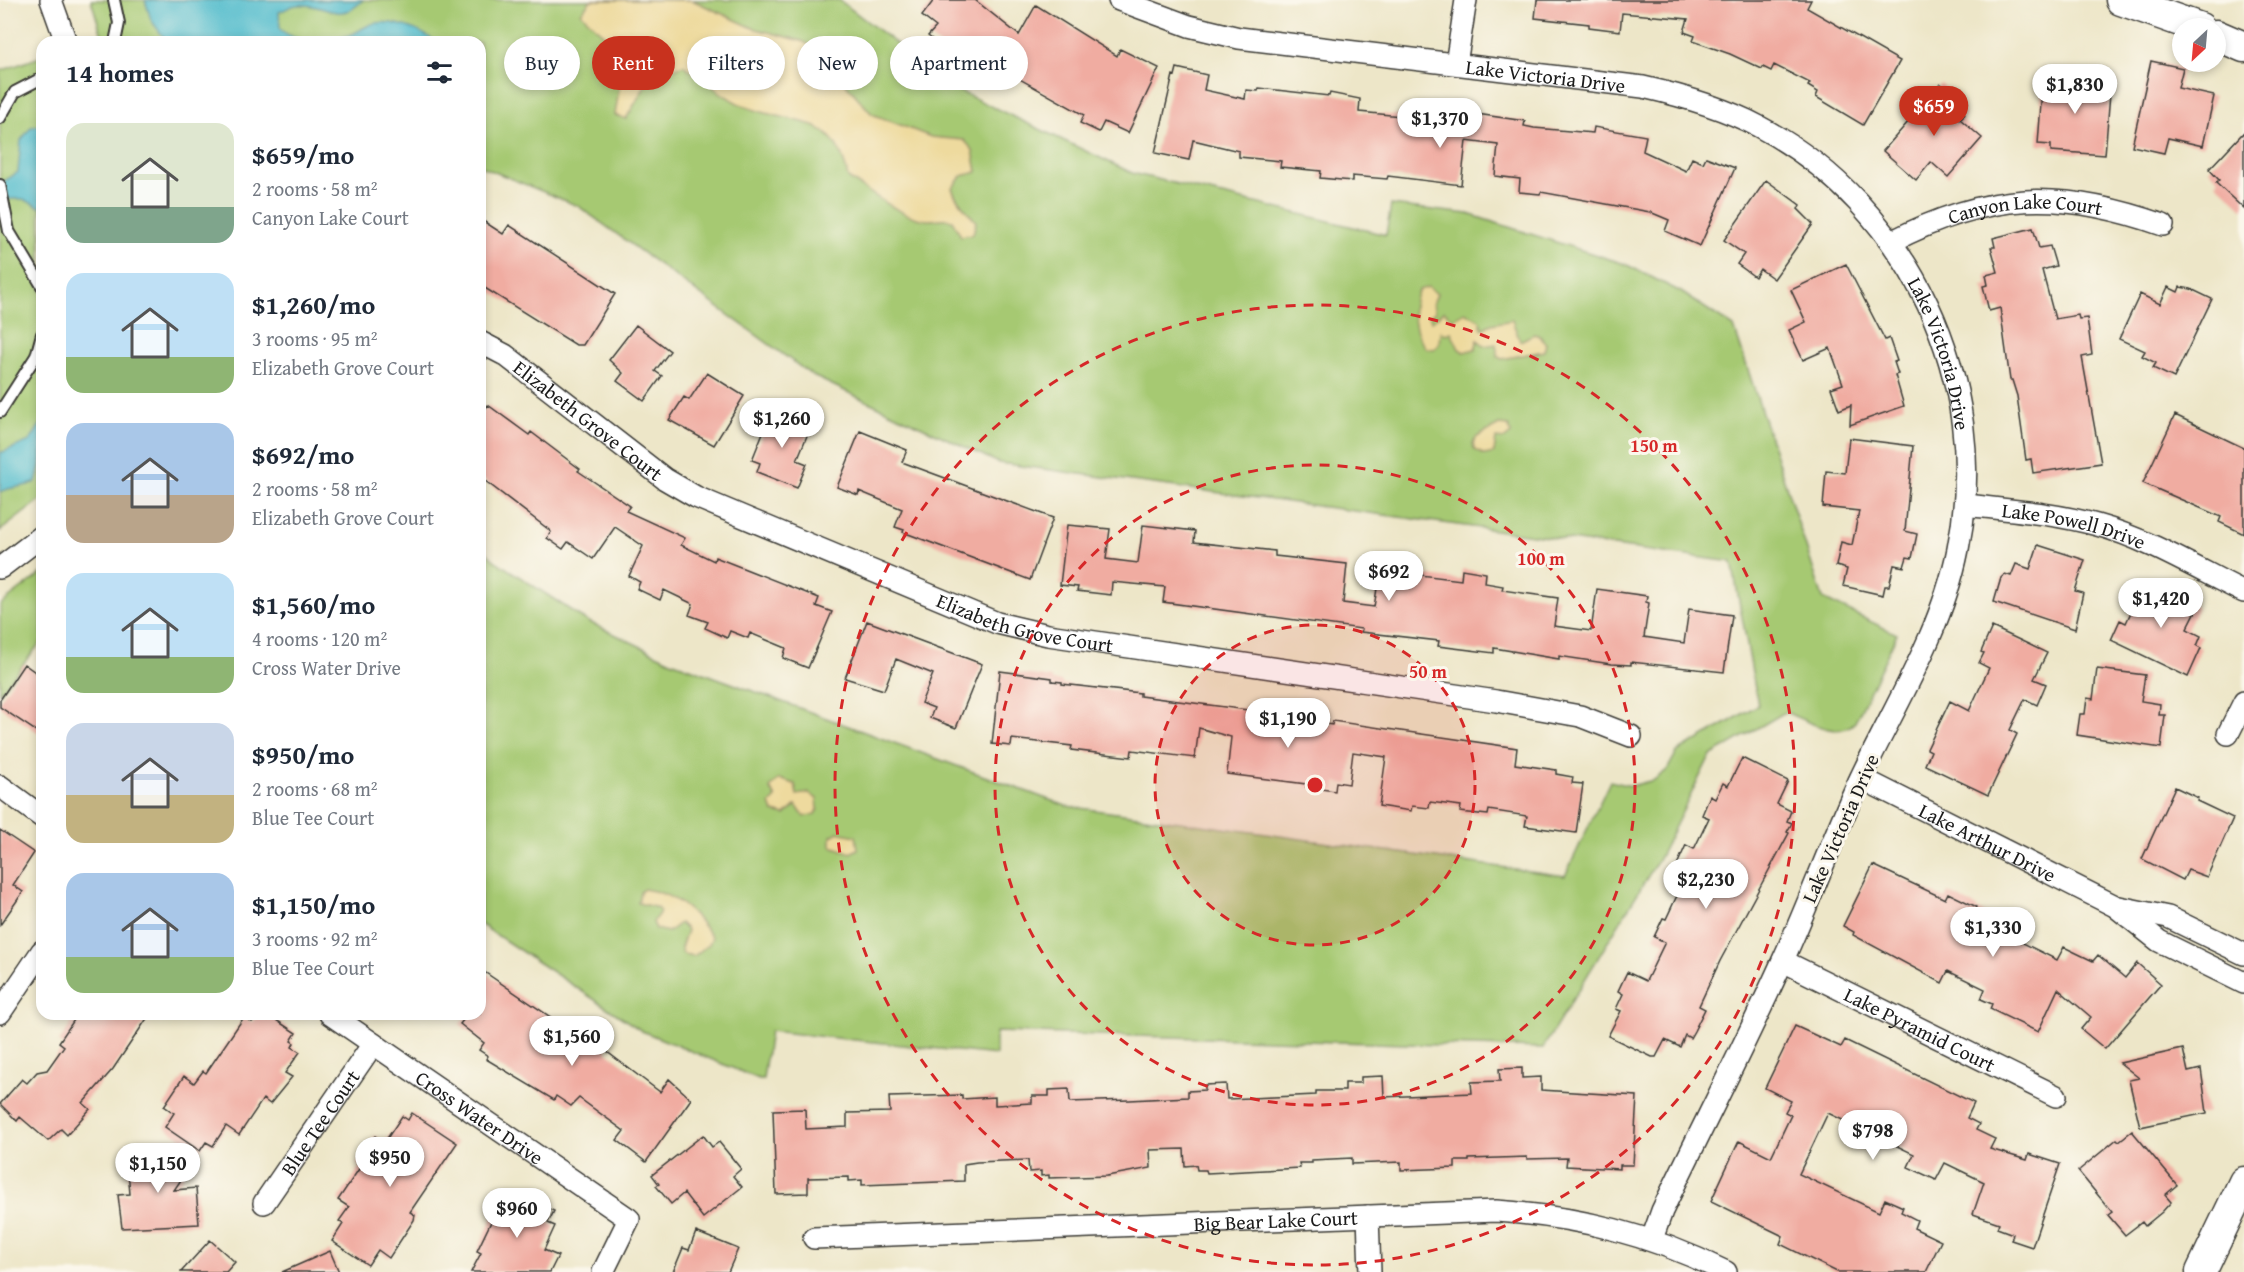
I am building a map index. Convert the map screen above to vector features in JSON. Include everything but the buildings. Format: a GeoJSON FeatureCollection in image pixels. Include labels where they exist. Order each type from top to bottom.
{"type":"FeatureCollection","features":[{"type":"Feature","properties":{"kind":"main road"},"geometry":{"type":"LineString","coordinates":[[2121,0],[2172,18]]}},
{"type":"Feature","properties":{"kind":"main road"},"geometry":{"type":"LineString","coordinates":[[2226,39],[2244,46]]}},
{"type":"Feature","properties":{"kind":"main road"},"geometry":{"type":"LineString","coordinates":[[2200,1272],[2244,1182]]}},
{"type":"Feature","properties":{"kind":"street"},"geometry":{"type":"LineString","coordinates":[[51,0],[64,36]]}},
{"type":"Feature","properties":{"kind":"street","name":"Lake Victoria Drive"},"geometry":{"type":"LineString","coordinates":[[1119,0],[1189,26],[1239,38],[1643,87],[1683,96],[1722,109],[1776,137],[1827,172],[1856,200],[1891,242],[1917,281],[1935,318],[1951,363],[1961,410],[1966,457],[1965,505],[1958,550],[1946,594],[1928,639],[1861,778],[1783,960],[1662,1210],[1652,1239]]}},
{"type":"Feature","properties":{"kind":"street"},"geometry":{"type":"LineString","coordinates":[[1456,64],[1466,0]]}},
{"type":"Feature","properties":{"kind":"street","name":"Canyon Lake Court"},"geometry":{"type":"LineString","coordinates":[[1891,242],[1923,225],[1961,211],[2001,202],[2037,199],[2078,201],[2118,209],[2163,225]]}},
{"type":"Feature","properties":{"kind":"street","name":"Elizabeth Grove Court"},"geometry":{"type":"LineString","coordinates":[[486,346],[520,366],[665,479],[696,497],[997,623],[1048,635],[1496,701],[1580,716],[1631,736]]}},
{"type":"Feature","properties":{"kind":"street","name":"Lake Powell Drive"},"geometry":{"type":"LineString","coordinates":[[1965,505],[2063,516],[2100,525],[2135,539],[2244,592]]}},
{"type":"Feature","properties":{"kind":"street"},"geometry":{"type":"LineString","coordinates":[[0,568],[36,541]]}},
{"type":"Feature","properties":{"kind":"street"},"geometry":{"type":"LineString","coordinates":[[2228,734],[2244,702]]}},
{"type":"Feature","properties":{"kind":"street","name":"Lake Arthur Drive"},"geometry":{"type":"LineString","coordinates":[[1861,778],[2115,906],[2159,941],[2244,983]]}},
{"type":"Feature","properties":{"kind":"street"},"geometry":{"type":"LineString","coordinates":[[0,786],[36,813]]}},
{"type":"Feature","properties":{"kind":"street","name":"Lake Arthur Drive"},"geometry":{"type":"LineString","coordinates":[[2115,906],[2168,917],[2244,954]]}},
{"type":"Feature","properties":{"kind":"street"},"geometry":{"type":"LineString","coordinates":[[0,1013],[36,960]]}},
{"type":"Feature","properties":{"kind":"street","name":"Lake Pyramid Court"},"geometry":{"type":"LineString","coordinates":[[1783,960],[2056,1096]]}},
{"type":"Feature","properties":{"kind":"street","name":"Cross Water Drive"},"geometry":{"type":"LineString","coordinates":[[339,1020],[629,1219],[603,1272]]}},
{"type":"Feature","properties":{"kind":"street","name":"Blue Tee Court"},"geometry":{"type":"LineString","coordinates":[[264,1203],[373,1044]]}},
{"type":"Feature","properties":{"kind":"street","name":"Big Bear Lake Court"},"geometry":{"type":"LineString","coordinates":[[814,1238],[1496,1211],[1548,1215],[1596,1223],[1652,1239],[1726,1272]]}},
{"type":"Feature","properties":{"kind":"street"},"geometry":{"type":"LineString","coordinates":[[1368,1216],[1370,1272]]}},
{"type":"Feature","properties":{"kind":"lane"},"geometry":{"type":"LineString","coordinates":[[114,0],[118,23],[116,36]]}},
{"type":"Feature","properties":{"kind":"lane"},"geometry":{"type":"LineString","coordinates":[[0,118],[15,92],[36,81]]}},
{"type":"Feature","properties":{"kind":"lane"},"geometry":{"type":"LineString","coordinates":[[0,185],[9,231],[36,276]]}},
{"type":"Feature","properties":{"kind":"lane"},"geometry":{"type":"LineString","coordinates":[[0,412],[36,356]]}},
{"type":"Feature","properties":{"kind":"green space"},"geometry":{"type":"Polygon","coordinates":[[[91,0],[839,0],[890,39],[890,90],[957,90],[1132,173],[1386,235],[1391,205],[1468,214],[1625,264],[1681,292],[1734,327],[1823,599],[1897,634],[1855,722],[1848,727],[1839,730],[1821,727],[1785,712],[1710,756],[1661,855],[1543,1048],[996,1032],[996,1055],[770,1031],[763,1079],[759,1079],[642,1031],[486,928],[486,552],[494,560],[587,621],[671,661],[1066,806],[1565,876],[1610,781],[1631,786],[1654,780],[1667,770],[1677,752],[1758,705],[1732,562],[999,463],[813,376],[578,206],[486,168],[486,36],[102,36],[91,0]]]}},
{"type":"Feature","properties":{"kind":"green space"},"geometry":{"type":"Polygon","coordinates":[[[36,58],[36,504],[0,531],[0,71],[36,58]]]}},
{"type":"Feature","properties":{"kind":"green space"},"geometry":{"type":"Polygon","coordinates":[[[36,578],[36,648],[0,693],[0,605],[36,578]]]}},
{"type":"Feature","properties":{"kind":"sand"},"geometry":{"type":"Polygon","coordinates":[[[591,0],[692,0],[753,28],[783,36],[687,36],[687,68],[683,65],[675,69],[675,36],[605,36],[581,13],[591,0]]]}},
{"type":"Feature","properties":{"kind":"sand"},"geometry":{"type":"Polygon","coordinates":[[[785,36],[797,40],[797,90],[851,90],[872,114],[931,137],[964,140],[973,150],[977,172],[962,176],[952,188],[959,202],[976,222],[973,234],[961,236],[952,220],[929,220],[910,216],[848,178],[835,143],[825,132],[800,121],[749,108],[717,90],[785,90],[785,36]]]}},
{"type":"Feature","properties":{"kind":"sand"},"geometry":{"type":"Polygon","coordinates":[[[619,90],[643,90],[626,119],[615,115],[619,90]]]}},
{"type":"Feature","properties":{"kind":"sand"},"geometry":{"type":"Polygon","coordinates":[[[1428,287],[1437,294],[1433,304],[1435,312],[1429,316],[1432,321],[1444,311],[1453,319],[1465,312],[1480,320],[1482,329],[1491,324],[1512,320],[1520,341],[1534,334],[1540,336],[1546,344],[1544,351],[1502,359],[1498,357],[1496,344],[1484,346],[1478,340],[1475,349],[1464,352],[1459,349],[1451,332],[1446,334],[1441,332],[1439,344],[1434,349],[1426,348],[1416,328],[1414,304],[1419,290],[1428,287]]]}},
{"type":"Feature","properties":{"kind":"sand"},"geometry":{"type":"Polygon","coordinates":[[[1499,425],[1509,426],[1511,434],[1505,439],[1496,438],[1494,453],[1485,455],[1474,450],[1473,443],[1477,437],[1499,425]]]}},
{"type":"Feature","properties":{"kind":"sand"},"geometry":{"type":"Polygon","coordinates":[[[779,779],[795,784],[797,795],[809,793],[817,799],[818,809],[815,814],[804,817],[796,805],[785,815],[773,812],[770,804],[776,798],[770,788],[779,779]]]}},
{"type":"Feature","properties":{"kind":"sand"},"geometry":{"type":"Polygon","coordinates":[[[838,832],[856,836],[858,849],[851,853],[831,846],[831,836],[838,832]]]}},
{"type":"Feature","properties":{"kind":"sand"},"geometry":{"type":"Polygon","coordinates":[[[644,889],[675,899],[684,905],[712,938],[709,944],[694,956],[683,954],[681,948],[687,930],[680,923],[668,932],[656,929],[653,922],[660,912],[658,908],[638,903],[640,892],[644,889]]]}},
{"type":"Feature","properties":{"kind":"water"},"geometry":{"type":"Polygon","coordinates":[[[145,0],[363,0],[354,8],[346,11],[338,12],[297,5],[279,12],[280,29],[291,36],[163,36],[151,20],[145,0]]]}},
{"type":"Feature","properties":{"kind":"water"},"geometry":{"type":"Polygon","coordinates":[[[383,22],[426,36],[346,36],[368,25],[383,22]]]}},
{"type":"Feature","properties":{"kind":"water"},"geometry":{"type":"Polygon","coordinates":[[[36,126],[36,205],[23,199],[0,199],[0,184],[18,172],[21,140],[31,127],[36,126]]]}},
{"type":"Feature","properties":{"kind":"water"},"geometry":{"type":"Polygon","coordinates":[[[36,432],[36,482],[0,492],[0,453],[30,441],[36,432]]]}}]}
